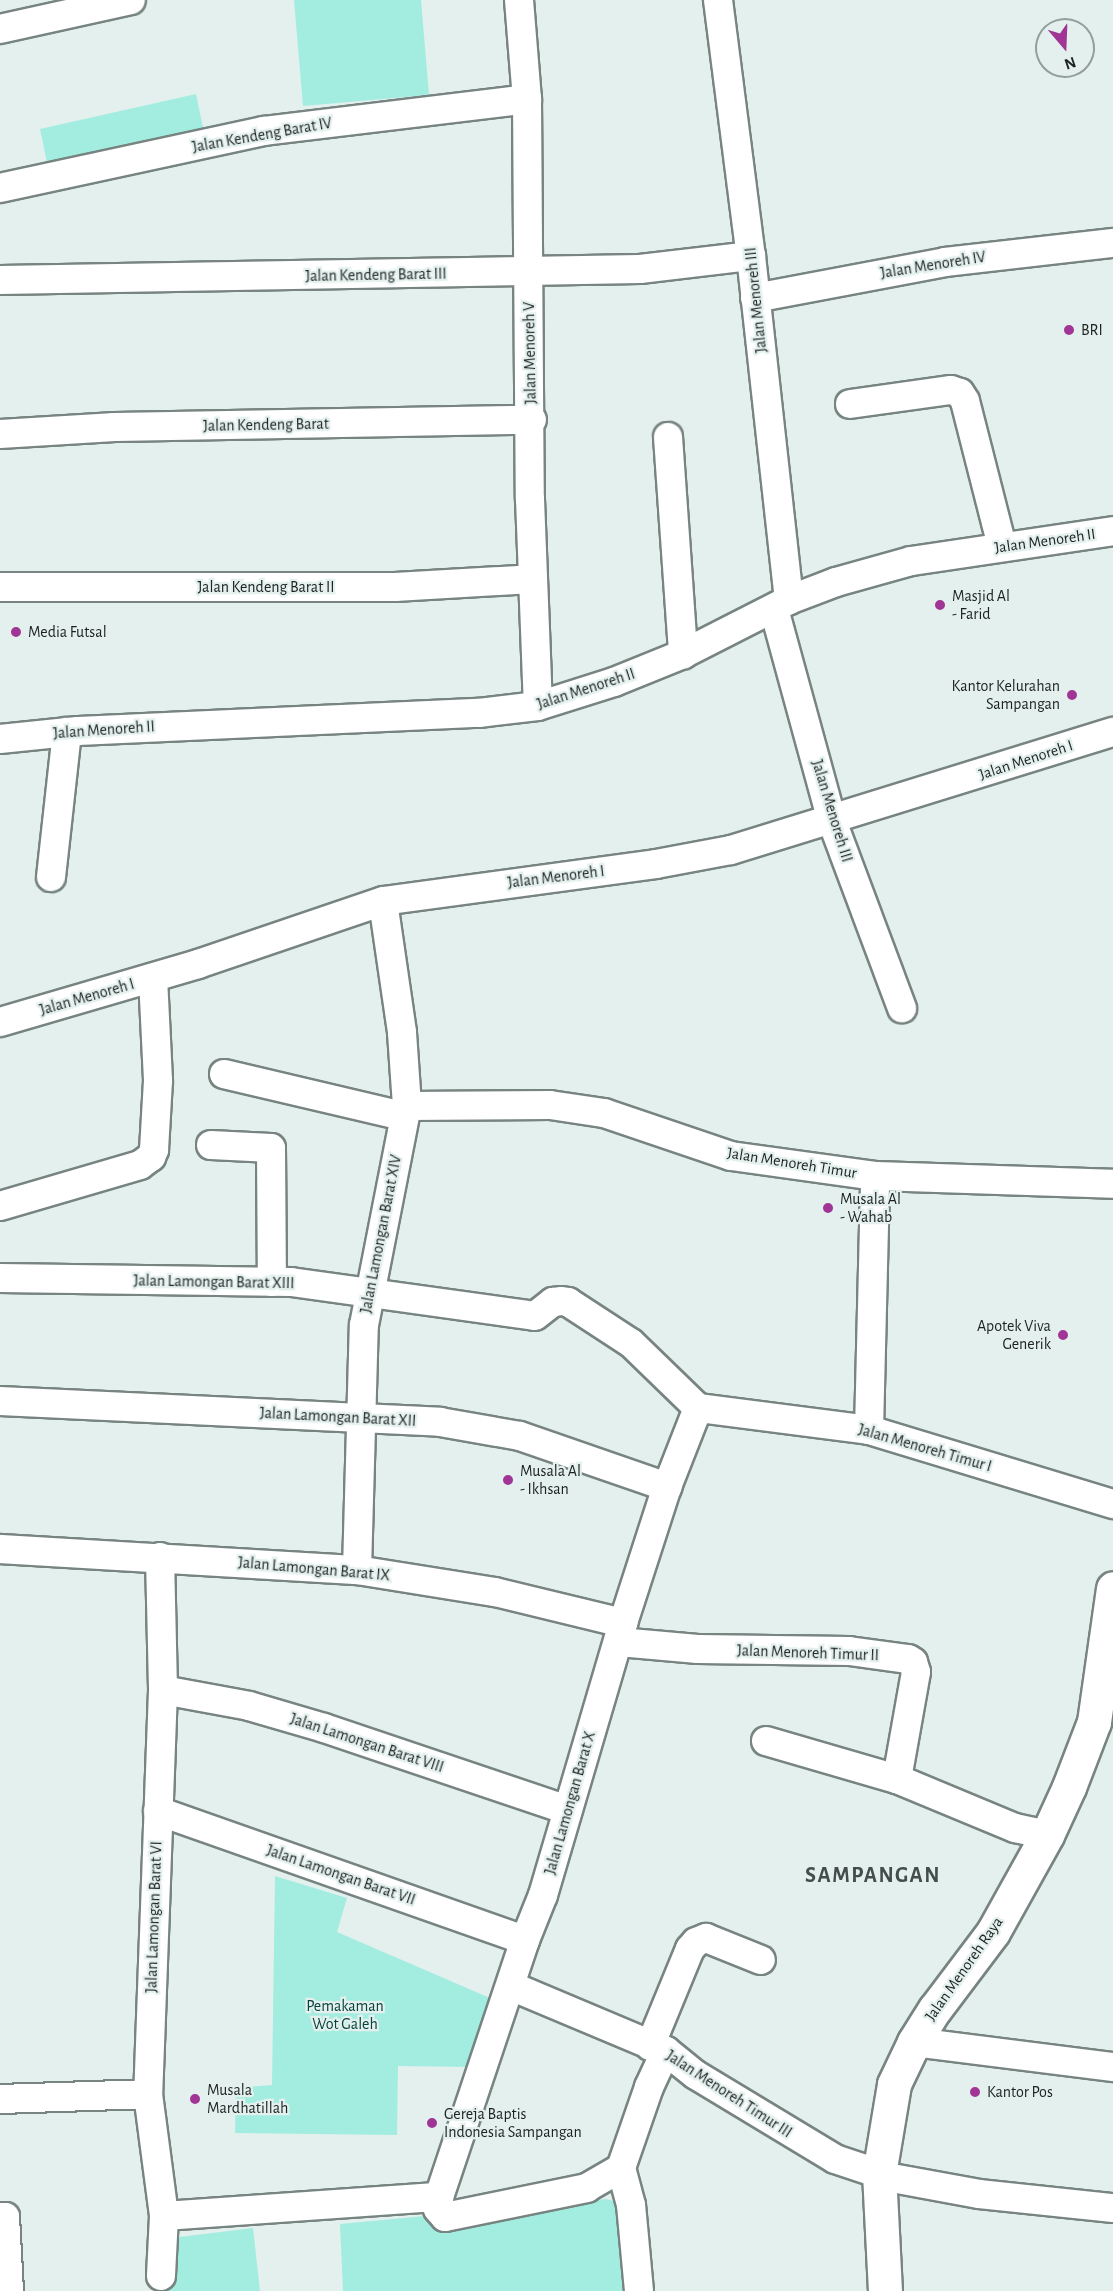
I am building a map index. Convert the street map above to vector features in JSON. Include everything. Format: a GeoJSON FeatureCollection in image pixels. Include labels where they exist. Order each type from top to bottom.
{"type":"FeatureCollection","features":[{"type":"Feature","properties":{"kind":"main road","name":"Jalan Menoreh Raya"},"geometry":{"type":"LineString","coordinates":[[885,2291],[879,2174],[894,2084],[914,2042],[935,2009],[993,1932],[1047,1835],[1094,1722],[1112,1621],[1113,1588]]}},
{"type":"Feature","properties":{"kind":"street"},"geometry":{"type":"LineString","coordinates":[[0,29],[131,0]]}},
{"type":"Feature","properties":{"kind":"street","name":"Jalan Menoreh V"},"geometry":{"type":"LineString","coordinates":[[519,0],[526,99],[532,420],[532,579],[538,706]]}},
{"type":"Feature","properties":{"kind":"street","name":"Jalan Menoreh III"},"geometry":{"type":"LineString","coordinates":[[718,0],[751,256],[782,605],[832,821],[902,1008]]}},
{"type":"Feature","properties":{"kind":"street","name":"Jalan Kendeng Barat IV"},"geometry":{"type":"LineString","coordinates":[[0,188],[264,131],[526,99]]}},
{"type":"Feature","properties":{"kind":"street","name":"Jalan Menoreh IV"},"geometry":{"type":"LineString","coordinates":[[755,298],[945,262],[1113,243]]}},
{"type":"Feature","properties":{"kind":"street","name":"Jalan Kendeng Barat III"},"geometry":{"type":"LineString","coordinates":[[0,280],[640,269],[751,256]]}},
{"type":"Feature","properties":{"kind":"street"},"geometry":{"type":"LineString","coordinates":[[850,404],[951,390],[960,393],[965,401],[1002,546]]}},
{"type":"Feature","properties":{"kind":"street","name":"Jalan Kendeng Barat"},"geometry":{"type":"LineString","coordinates":[[0,434],[115,427],[532,420]]}},
{"type":"Feature","properties":{"kind":"street"},"geometry":{"type":"LineString","coordinates":[[668,437],[683,654]]}},
{"type":"Feature","properties":{"kind":"street","name":"Jalan Menoreh II"},"geometry":{"type":"LineString","coordinates":[[0,739],[68,732],[478,713],[538,706],[614,682],[683,654],[782,605],[836,582],[911,561],[1113,531]]}},
{"type":"Feature","properties":{"kind":"street","name":"Jalan Kendeng Barat II"},"geometry":{"type":"LineString","coordinates":[[0,587],[395,587],[532,579]]}},
{"type":"Feature","properties":{"kind":"street"},"geometry":{"type":"LineString","coordinates":[[51,877],[68,732]]}},
{"type":"Feature","properties":{"kind":"street","name":"Jalan Menoreh I"},"geometry":{"type":"LineString","coordinates":[[0,1022],[153,978],[383,901],[656,864],[731,850],[832,821],[1113,732]]}},
{"type":"Feature","properties":{"kind":"street","name":"Jalan Lamongan Barat XIV"},"geometry":{"type":"LineString","coordinates":[[357,1570],[364,1325],[405,1111],[402,1032],[383,901]]}},
{"type":"Feature","properties":{"kind":"street"},"geometry":{"type":"LineString","coordinates":[[0,1206],[140,1165],[151,1157],[154,1150],[158,1080],[153,978]]}},
{"type":"Feature","properties":{"kind":"street","name":"Jalan Menoreh Timur"},"geometry":{"type":"LineString","coordinates":[[224,1074],[405,1111],[550,1105],[603,1113],[731,1156],[875,1176],[1113,1185]]}},
{"type":"Feature","properties":{"kind":"street"},"geometry":{"type":"LineString","coordinates":[[211,1145],[270,1148],[272,1282]]}},
{"type":"Feature","properties":{"kind":"street"},"geometry":{"type":"LineString","coordinates":[[869,1430],[875,1176]]}},
{"type":"Feature","properties":{"kind":"street","name":"Jalan Lamongan Barat XIII"},"geometry":{"type":"LineString","coordinates":[[0,1278],[272,1282],[535,1316],[553,1302],[567,1302],[631,1343],[698,1408]]}},
{"type":"Feature","properties":{"kind":"street","name":"Jalan Lamongan Barat XII"},"geometry":{"type":"LineString","coordinates":[[0,1401],[440,1422],[520,1436],[667,1487]]}},
{"type":"Feature","properties":{"kind":"street","name":"Jalan Menoreh Timur I"},"geometry":{"type":"LineString","coordinates":[[698,1408],[869,1430],[1113,1504]]}},
{"type":"Feature","properties":{"kind":"street","name":"Jalan Lamongan Barat X"},"geometry":{"type":"LineString","coordinates":[[439,2197],[525,1940],[543,1895],[667,1487],[698,1408]]}},
{"type":"Feature","properties":{"kind":"street","name":"Jalan Lamongan Barat IX"},"geometry":{"type":"LineString","coordinates":[[0,1549],[357,1570],[495,1592],[621,1633]]}},
{"type":"Feature","properties":{"kind":"street","name":"Jalan Lamongan Barat VI"},"geometry":{"type":"LineString","coordinates":[[160,1557],[163,1690],[148,2094],[164,2216],[161,2276]]}},
{"type":"Feature","properties":{"kind":"street","name":"Jalan Menoreh Timur II"},"geometry":{"type":"LineString","coordinates":[[621,1633],[698,1649],[849,1651],[908,1659],[913,1662],[916,1672],[897,1779]]}},
{"type":"Feature","properties":{"kind":"street","name":"Jalan Lamongan Barat VIII"},"geometry":{"type":"LineString","coordinates":[[163,1690],[249,1706],[324,1728],[568,1810]]}},
{"type":"Feature","properties":{"kind":"street"},"geometry":{"type":"LineString","coordinates":[[766,1741],[897,1779],[1015,1828],[1047,1835]]}},
{"type":"Feature","properties":{"kind":"street","name":"Jalan Lamongan Barat VII"},"geometry":{"type":"LineString","coordinates":[[158,1811],[525,1940]]}},
{"type":"Feature","properties":{"kind":"street"},"geometry":{"type":"LineString","coordinates":[[639,2291],[632,2205],[621,2168],[649,2087],[658,2049],[690,1949],[696,1942],[706,1938],[761,1960]]}},
{"type":"Feature","properties":{"kind":"street","name":"Jalan Menoreh Timur III"},"geometry":{"type":"LineString","coordinates":[[511,1986],[658,2049],[788,2133],[835,2159],[879,2174],[979,2194],[1113,2208]]}},
{"type":"Feature","properties":{"kind":"street"},"geometry":{"type":"LineString","coordinates":[[914,2042],[1113,2067]]}},
{"type":"Feature","properties":{"kind":"street"},"geometry":{"type":"LineString","coordinates":[[0,2099],[148,2094]]}},
{"type":"Feature","properties":{"kind":"street"},"geometry":{"type":"LineString","coordinates":[[164,2216],[439,2197],[438,2209],[445,2217],[587,2188],[621,2168]]}},
{"type":"Feature","properties":{"kind":"street"},"geometry":{"type":"LineString","coordinates":[[0,2217],[5,2217],[4,2259],[9,2291]]}},
{"type":"Feature","properties":{"kind":"green space"},"geometry":{"type":"Polygon","coordinates":[[[294,0],[421,0],[429,95],[303,106],[294,0]]]}},
{"type":"Feature","properties":{"kind":"green space"},"geometry":{"type":"Polygon","coordinates":[[[196,94],[205,137],[49,172],[40,129],[196,94]]]}},
{"type":"Feature","properties":{"kind":"green space","name":"Pemakaman Wot Galeh"},"geometry":{"type":"Polygon","coordinates":[[[275,1876],[347,1898],[337,1932],[490,1998],[471,2067],[398,2066],[397,2135],[235,2133],[236,2088],[272,2085],[275,1876]]]}},
{"type":"Feature","properties":{"kind":"green space"},"geometry":{"type":"Polygon","coordinates":[[[606,2199],[630,2205],[631,2291],[343,2291],[340,2224],[606,2199]]]}},
{"type":"Feature","properties":{"kind":"green space"},"geometry":{"type":"Polygon","coordinates":[[[253,2228],[260,2291],[163,2291],[179,2237],[253,2228]]]}},
{"type":"Feature","properties":{"kind":"place","name":"BRI"},"geometry":{"type":"Point","coordinates":[1069,330]}},
{"type":"Feature","properties":{"kind":"place","name":"Masjid Al - Farid"},"geometry":{"type":"Point","coordinates":[940,605]}},
{"type":"Feature","properties":{"kind":"place","name":"Media Futsal"},"geometry":{"type":"Point","coordinates":[16,632]}},
{"type":"Feature","properties":{"kind":"place","name":"Kantor Kelurahan Sampangan"},"geometry":{"type":"Point","coordinates":[1072,695]}},
{"type":"Feature","properties":{"kind":"place","name":"Musala Al - Wahab"},"geometry":{"type":"Point","coordinates":[828,1208]}},
{"type":"Feature","properties":{"kind":"place","name":"Apotek Viva Generik"},"geometry":{"type":"Point","coordinates":[1063,1335]}},
{"type":"Feature","properties":{"kind":"place","name":"Musala Al - Ikhsan"},"geometry":{"type":"Point","coordinates":[508,1480]}},
{"type":"Feature","properties":{"kind":"place","name":"Kantor Pos"},"geometry":{"type":"Point","coordinates":[975,2092]}},
{"type":"Feature","properties":{"kind":"place","name":"Musala Mardhatillah"},"geometry":{"type":"Point","coordinates":[195,2099]}},
{"type":"Feature","properties":{"kind":"place","name":"Gereja Baptis Indonesia Sampangan"},"geometry":{"type":"Point","coordinates":[432,2123]}},
{"type":"Feature","properties":{"kind":"district","name":"SAMPANGAN"},"geometry":{"type":"Point","coordinates":[873,1876]}}]}
